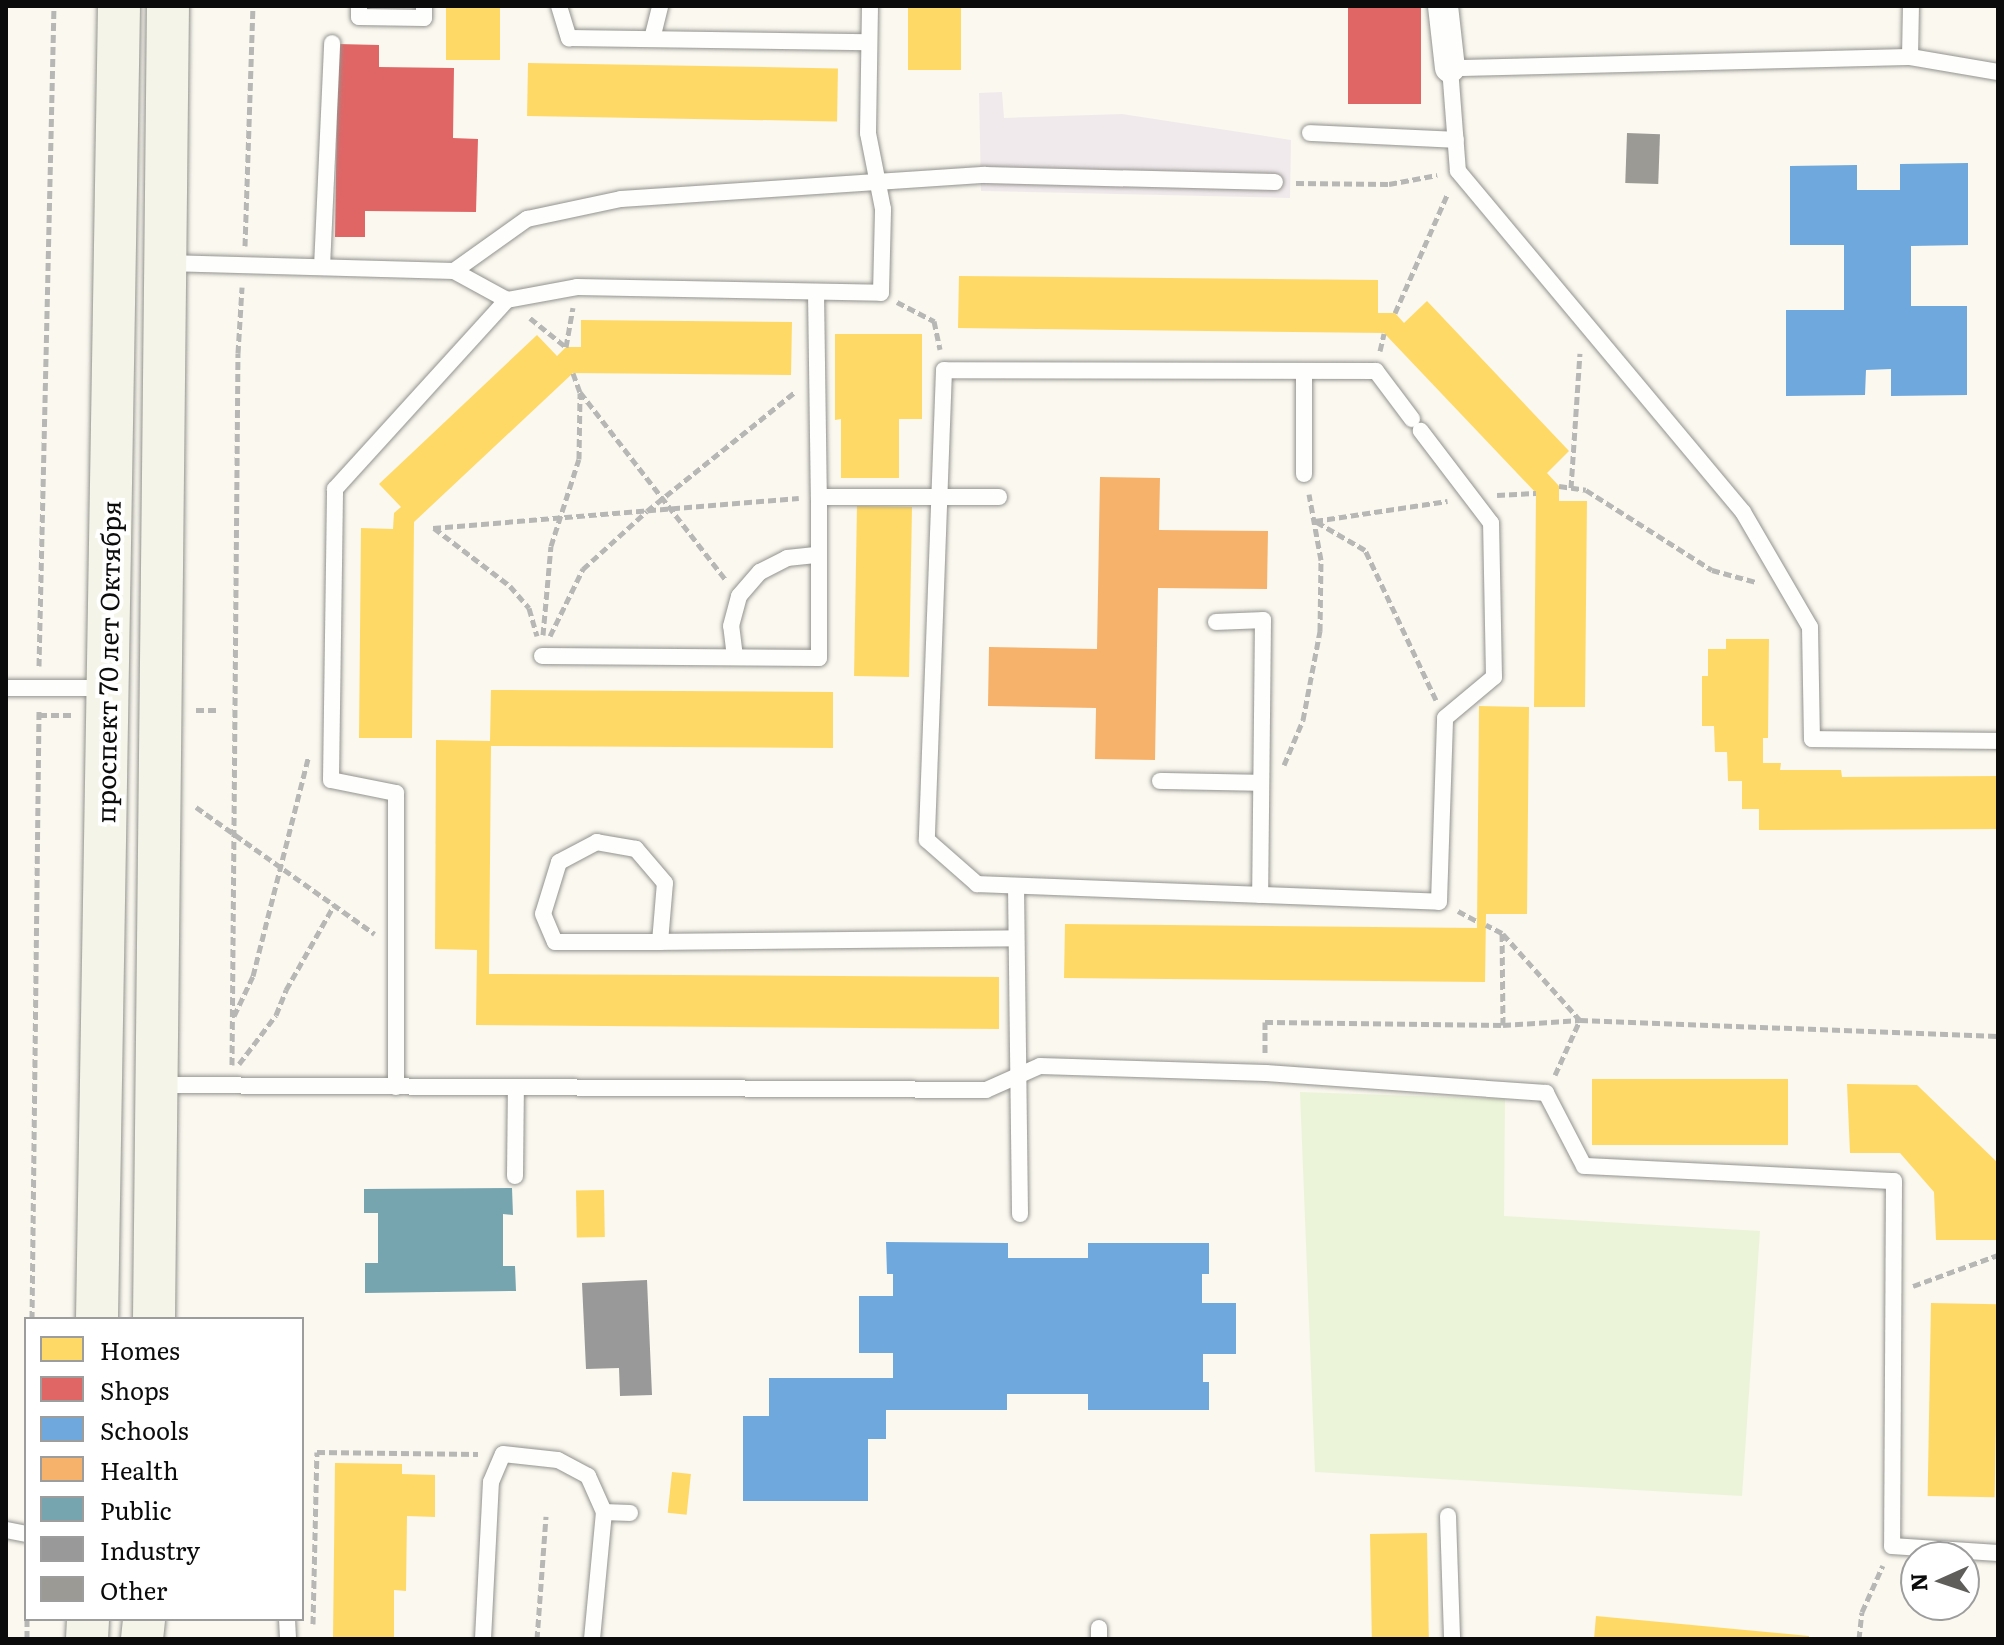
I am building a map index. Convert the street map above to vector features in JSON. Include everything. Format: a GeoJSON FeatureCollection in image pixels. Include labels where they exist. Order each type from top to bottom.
{"type":"FeatureCollection","features":[{"type":"Feature","properties":{"kind":"main road","name":"проспект 70 лет Октября"},"geometry":{"type":"LineString","coordinates":[[97,1317],[98,1100],[119,6]]}},
{"type":"Feature","properties":{"kind":"main road","name":"проспект 70 лет Октября"},"geometry":{"type":"LineString","coordinates":[[154,1317],[154,1085],[163,688],[168,6]]}},
{"type":"Feature","properties":{"kind":"main road"},"geometry":{"type":"LineString","coordinates":[[115,264],[165,263]]}},
{"type":"Feature","properties":{"kind":"main road"},"geometry":{"type":"LineString","coordinates":[[106,688],[163,688]]}},
{"type":"Feature","properties":{"kind":"main road"},"geometry":{"type":"LineString","coordinates":[[98,1100],[154,1085]]}},
{"type":"Feature","properties":{"kind":"street"},"geometry":{"type":"LineString","coordinates":[[1443,6],[1450,68]]}},
{"type":"Feature","properties":{"kind":"lane"},"geometry":{"type":"LineString","coordinates":[[359,6],[359,17],[424,18],[424,6]]}},
{"type":"Feature","properties":{"kind":"lane"},"geometry":{"type":"LineString","coordinates":[[559,6],[569,38],[869,42]]}},
{"type":"Feature","properties":{"kind":"lane"},"geometry":{"type":"LineString","coordinates":[[652,39],[660,6]]}},
{"type":"Feature","properties":{"kind":"lane"},"geometry":{"type":"LineString","coordinates":[[396,1087],[396,793],[331,780],[335,489],[507,300],[577,287],[881,293],[883,209],[868,133],[870,6]]}},
{"type":"Feature","properties":{"kind":"lane"},"geometry":{"type":"LineString","coordinates":[[1910,57],[1911,6]]}},
{"type":"Feature","properties":{"kind":"lane"},"geometry":{"type":"LineString","coordinates":[[322,267],[332,43]]}},
{"type":"Feature","properties":{"kind":"lane"},"geometry":{"type":"LineString","coordinates":[[1998,72],[1910,57],[1450,68],[1458,171],[1743,512],[1810,627],[1812,739],[1998,741]]}},
{"type":"Feature","properties":{"kind":"lane"},"geometry":{"type":"LineString","coordinates":[[1310,133],[1456,140]]}},
{"type":"Feature","properties":{"kind":"lane"},"geometry":{"type":"LineString","coordinates":[[454,271],[527,219],[621,199],[985,175],[1275,182]]}},
{"type":"Feature","properties":{"kind":"lane"},"geometry":{"type":"LineString","coordinates":[[165,263],[454,271],[507,300]]}},
{"type":"Feature","properties":{"kind":"lane"},"geometry":{"type":"LineString","coordinates":[[542,656],[819,658],[816,292]]}},
{"type":"Feature","properties":{"kind":"lane"},"geometry":{"type":"LineString","coordinates":[[944,370],[1376,371],[1491,523],[1494,677],[1445,718],[1439,902],[977,884],[927,840],[944,370]]}},
{"type":"Feature","properties":{"kind":"lane"},"geometry":{"type":"LineString","coordinates":[[1304,371],[1304,474]]}},
{"type":"Feature","properties":{"kind":"lane"},"geometry":{"type":"LineString","coordinates":[[819,497],[999,497]]}},
{"type":"Feature","properties":{"kind":"lane"},"geometry":{"type":"LineString","coordinates":[[735,657],[731,626],[739,596],[760,572],[773,565],[787,558],[818,555]]}},
{"type":"Feature","properties":{"kind":"lane"},"geometry":{"type":"LineString","coordinates":[[1216,622],[1263,620],[1260,895]]}},
{"type":"Feature","properties":{"kind":"lane"},"geometry":{"type":"LineString","coordinates":[[6,688],[106,688]]}},
{"type":"Feature","properties":{"kind":"lane"},"geometry":{"type":"LineString","coordinates":[[1160,781],[1261,783]]}},
{"type":"Feature","properties":{"kind":"lane"},"geometry":{"type":"LineString","coordinates":[[660,942],[665,883],[636,849],[597,842],[559,862],[543,914],[555,942],[660,942],[1015,938]]}},
{"type":"Feature","properties":{"kind":"lane"},"geometry":{"type":"LineString","coordinates":[[1016,886],[1020,1214]]}},
{"type":"Feature","properties":{"kind":"lane"},"geometry":{"type":"LineString","coordinates":[[154,1085],[986,1090],[1040,1066],[1266,1073],[1546,1093],[1584,1166],[1894,1181],[1892,1546],[1998,1553]]}},
{"type":"Feature","properties":{"kind":"lane"},"geometry":{"type":"LineString","coordinates":[[515,1176],[516,1087]]}},
{"type":"Feature","properties":{"kind":"lane"},"geometry":{"type":"LineString","coordinates":[[483,1639],[491,1482],[503,1454],[558,1460],[588,1476],[604,1512],[592,1639]]}},
{"type":"Feature","properties":{"kind":"lane"},"geometry":{"type":"LineString","coordinates":[[604,1512],[630,1513]]}},
{"type":"Feature","properties":{"kind":"lane"},"geometry":{"type":"LineString","coordinates":[[1448,1516],[1452,1639]]}},
{"type":"Feature","properties":{"kind":"path"},"geometry":{"type":"LineString","coordinates":[[253,6],[238,353],[232,1074],[276,1015],[286,990],[334,905]]}},
{"type":"Feature","properties":{"kind":"path"},"geometry":{"type":"LineString","coordinates":[[1275,182],[1389,184],[1458,171]]}},
{"type":"Feature","properties":{"kind":"path"},"geometry":{"type":"LineString","coordinates":[[1395,313],[1458,171]]}},
{"type":"Feature","properties":{"kind":"path"},"geometry":{"type":"LineString","coordinates":[[507,300],[566,347],[577,287]]}},
{"type":"Feature","properties":{"kind":"path"},"geometry":{"type":"LineString","coordinates":[[881,293],[934,321],[944,370]]}},
{"type":"Feature","properties":{"kind":"path"},"geometry":{"type":"LineString","coordinates":[[1571,488],[1582,320]]}},
{"type":"Feature","properties":{"kind":"path"},"geometry":{"type":"LineString","coordinates":[[573,373],[580,392],[739,596]]}},
{"type":"Feature","properties":{"kind":"path"},"geometry":{"type":"LineString","coordinates":[[542,656],[544,599],[551,546],[579,459],[580,392]]}},
{"type":"Feature","properties":{"kind":"path"},"geometry":{"type":"LineString","coordinates":[[542,656],[565,600],[583,569],[647,511],[795,393]]}},
{"type":"Feature","properties":{"kind":"path"},"geometry":{"type":"LineString","coordinates":[[1261,783],[1287,762],[1303,720],[1320,631],[1321,560],[1304,474]]}},
{"type":"Feature","properties":{"kind":"path"},"geometry":{"type":"LineString","coordinates":[[1559,486],[1586,490],[1712,570],[1788,590]]}},
{"type":"Feature","properties":{"kind":"path"},"geometry":{"type":"LineString","coordinates":[[1315,521],[1472,497],[1536,493]]}},
{"type":"Feature","properties":{"kind":"path"},"geometry":{"type":"LineString","coordinates":[[542,656],[529,608],[510,586],[433,528],[819,497]]}},
{"type":"Feature","properties":{"kind":"path"},"geometry":{"type":"LineString","coordinates":[[1315,521],[1365,550],[1445,718]]}},
{"type":"Feature","properties":{"kind":"path"},"geometry":{"type":"LineString","coordinates":[[232,1020],[253,976],[282,868],[304,764],[332,720]]}},
{"type":"Feature","properties":{"kind":"path"},"geometry":{"type":"LineString","coordinates":[[196,807],[397,950]]}},
{"type":"Feature","properties":{"kind":"path"},"geometry":{"type":"LineString","coordinates":[[1486,925],[1502,933],[1580,1020]]}},
{"type":"Feature","properties":{"kind":"path"},"geometry":{"type":"LineString","coordinates":[[1502,933],[1503,1025]]}},
{"type":"Feature","properties":{"kind":"path"},"geometry":{"type":"LineString","coordinates":[[1546,1093],[1580,1020]]}},
{"type":"Feature","properties":{"kind":"path"},"geometry":{"type":"LineString","coordinates":[[1266,1073],[1265,1022],[1503,1025],[1580,1020],[1998,1036]]}},
{"type":"Feature","properties":{"kind":"path"},"geometry":{"type":"LineString","coordinates":[[1893,1293],[1998,1255]]}},
{"type":"Feature","properties":{"kind":"path"},"geometry":{"type":"LineString","coordinates":[[312,1639],[317,1452],[503,1454]]}},
{"type":"Feature","properties":{"kind":"path"},"geometry":{"type":"LineString","coordinates":[[537,1639],[546,1516]]}},
{"type":"Feature","properties":{"kind":"path"},"geometry":{"type":"LineString","coordinates":[[1859,1639],[1862,1612],[1892,1546]]}},
{"type":"Feature","properties":{"kind":"shaded area"},"geometry":{"type":"Polygon","coordinates":[[[1002,92],[1004,118],[1122,114],[1291,140],[1290,198],[981,191],[979,93],[1002,92]]]}},
{"type":"Feature","properties":{"kind":"green space"},"geometry":{"type":"Polygon","coordinates":[[[1300,1092],[1505,1099],[1504,1216],[1760,1231],[1742,1496],[1315,1472],[1300,1092]]]}},
{"type":"Feature","properties":{"kind":"building: Homes"},"geometry":{"type":"Polygon","coordinates":[[[446,6],[500,6],[500,60],[446,60],[446,6]]]}},
{"type":"Feature","properties":{"kind":"building: Homes"},"geometry":{"type":"Polygon","coordinates":[[[908,6],[961,6],[961,70],[908,70],[908,6]]]}},
{"type":"Feature","properties":{"kind":"building: Homes"},"geometry":{"type":"Polygon","coordinates":[[[528,63],[838,68],[837,121],[527,116],[528,63]]]}},
{"type":"Feature","properties":{"kind":"building: Homes"},"geometry":{"type":"Polygon","coordinates":[[[959,276],[1378,280],[1378,313],[1395,313],[1404,323],[1427,301],[1569,451],[1547,473],[1559,486],[1559,501],[1587,501],[1585,707],[1534,707],[1536,493],[1384,333],[958,328],[959,276]]]}},
{"type":"Feature","properties":{"kind":"building: Homes"},"geometry":{"type":"Polygon","coordinates":[[[581,320],[792,322],[791,375],[573,373],[414,522],[412,738],[359,738],[361,528],[393,529],[394,513],[401,507],[379,484],[537,335],[557,356],[566,347],[581,347],[581,320]]]}},
{"type":"Feature","properties":{"kind":"building: Homes"},"geometry":{"type":"Polygon","coordinates":[[[835,334],[922,334],[922,419],[899,419],[899,478],[841,478],[841,419],[835,420],[835,334]]]}},
{"type":"Feature","properties":{"kind":"building: Homes"},"geometry":{"type":"Polygon","coordinates":[[[857,506],[912,507],[909,677],[854,676],[857,506]]]}},
{"type":"Feature","properties":{"kind":"building: Homes"},"geometry":{"type":"Polygon","coordinates":[[[1726,639],[1769,639],[1768,738],[1763,738],[1763,763],[1781,763],[1780,770],[1841,770],[1842,777],[1996,776],[1997,829],[1759,830],[1759,809],[1742,809],[1742,781],[1728,781],[1727,752],[1715,752],[1714,726],[1702,726],[1702,676],[1708,676],[1708,649],[1726,649],[1726,639]]]}},
{"type":"Feature","properties":{"kind":"building: Homes"},"geometry":{"type":"Polygon","coordinates":[[[491,690],[833,692],[833,748],[491,746],[489,974],[999,977],[999,1029],[476,1025],[477,950],[435,949],[436,740],[490,741],[491,690]]]}},
{"type":"Feature","properties":{"kind":"building: Homes"},"geometry":{"type":"Polygon","coordinates":[[[1479,706],[1529,707],[1527,914],[1486,914],[1485,982],[1064,978],[1065,924],[1477,928],[1479,706]]]}},
{"type":"Feature","properties":{"kind":"building: Homes"},"geometry":{"type":"Polygon","coordinates":[[[1592,1079],[1788,1079],[1788,1145],[1592,1145],[1592,1079]]]}},
{"type":"Feature","properties":{"kind":"building: Homes"},"geometry":{"type":"Polygon","coordinates":[[[1847,1084],[1917,1085],[1998,1163],[1998,1240],[1936,1240],[1934,1192],[1900,1153],[1850,1153],[1847,1084]]]}},
{"type":"Feature","properties":{"kind":"building: Homes"},"geometry":{"type":"Polygon","coordinates":[[[576,1190],[604,1190],[605,1237],[577,1237],[576,1190]]]}},
{"type":"Feature","properties":{"kind":"building: Homes"},"geometry":{"type":"Polygon","coordinates":[[[1931,1303],[1998,1304],[1995,1497],[1928,1496],[1931,1303]]]}},
{"type":"Feature","properties":{"kind":"building: Homes"},"geometry":{"type":"Polygon","coordinates":[[[335,1463],[402,1464],[402,1474],[435,1475],[435,1517],[407,1516],[406,1591],[394,1590],[394,1639],[333,1639],[335,1463]]]}},
{"type":"Feature","properties":{"kind":"building: Homes"},"geometry":{"type":"Polygon","coordinates":[[[672,1472],[691,1474],[687,1515],[668,1513],[672,1472]]]}},
{"type":"Feature","properties":{"kind":"building: Homes"},"geometry":{"type":"Polygon","coordinates":[[[1427,1533],[1429,1639],[1372,1639],[1370,1534],[1427,1533]]]}},
{"type":"Feature","properties":{"kind":"building: Homes"},"geometry":{"type":"Polygon","coordinates":[[[1596,1616],[1809,1636],[1809,1639],[1594,1639],[1596,1616]]]}},
{"type":"Feature","properties":{"kind":"building: Shops"},"geometry":{"type":"Polygon","coordinates":[[[1348,6],[1421,6],[1421,104],[1348,104],[1348,6]]]}},
{"type":"Feature","properties":{"kind":"building: Shops"},"geometry":{"type":"Polygon","coordinates":[[[338,44],[379,45],[379,67],[454,68],[453,138],[478,139],[476,212],[365,211],[365,237],[335,237],[338,44]]]}},
{"type":"Feature","properties":{"kind":"building: Schools"},"geometry":{"type":"Polygon","coordinates":[[[1968,163],[1968,245],[1911,246],[1911,306],[1967,306],[1967,395],[1891,396],[1891,369],[1866,370],[1865,395],[1786,396],[1786,310],[1844,310],[1844,245],[1790,245],[1790,166],[1857,165],[1857,190],[1900,190],[1900,164],[1968,163]]]}},
{"type":"Feature","properties":{"kind":"building: Schools"},"geometry":{"type":"Polygon","coordinates":[[[886,1242],[1008,1243],[1008,1258],[1088,1258],[1088,1243],[1209,1243],[1209,1274],[1202,1274],[1202,1303],[1236,1303],[1236,1354],[1203,1354],[1203,1382],[1209,1382],[1209,1410],[1088,1410],[1088,1394],[1007,1394],[1007,1410],[886,1410],[886,1439],[868,1439],[868,1501],[743,1501],[743,1416],[769,1416],[769,1378],[893,1378],[893,1353],[859,1353],[859,1296],[893,1296],[893,1274],[887,1274],[886,1242]]]}},
{"type":"Feature","properties":{"kind":"building: Health"},"geometry":{"type":"Polygon","coordinates":[[[1100,477],[1160,478],[1159,530],[1268,531],[1267,589],[1158,588],[1155,760],[1095,759],[1096,708],[988,706],[989,647],[1097,649],[1100,477]]]}},
{"type":"Feature","properties":{"kind":"building: Public"},"geometry":{"type":"Polygon","coordinates":[[[512,1188],[513,1215],[503,1214],[503,1266],[515,1266],[516,1291],[365,1293],[365,1263],[378,1263],[378,1213],[364,1213],[364,1189],[512,1188]]]}},
{"type":"Feature","properties":{"kind":"building: Industry"},"geometry":{"type":"Polygon","coordinates":[[[647,1280],[652,1395],[620,1396],[619,1368],[586,1369],[582,1283],[647,1280]]]}},
{"type":"Feature","properties":{"kind":"building: Other"},"geometry":{"type":"Polygon","coordinates":[[[1627,133],[1660,134],[1658,184],[1625,183],[1627,133]]]}}]}
